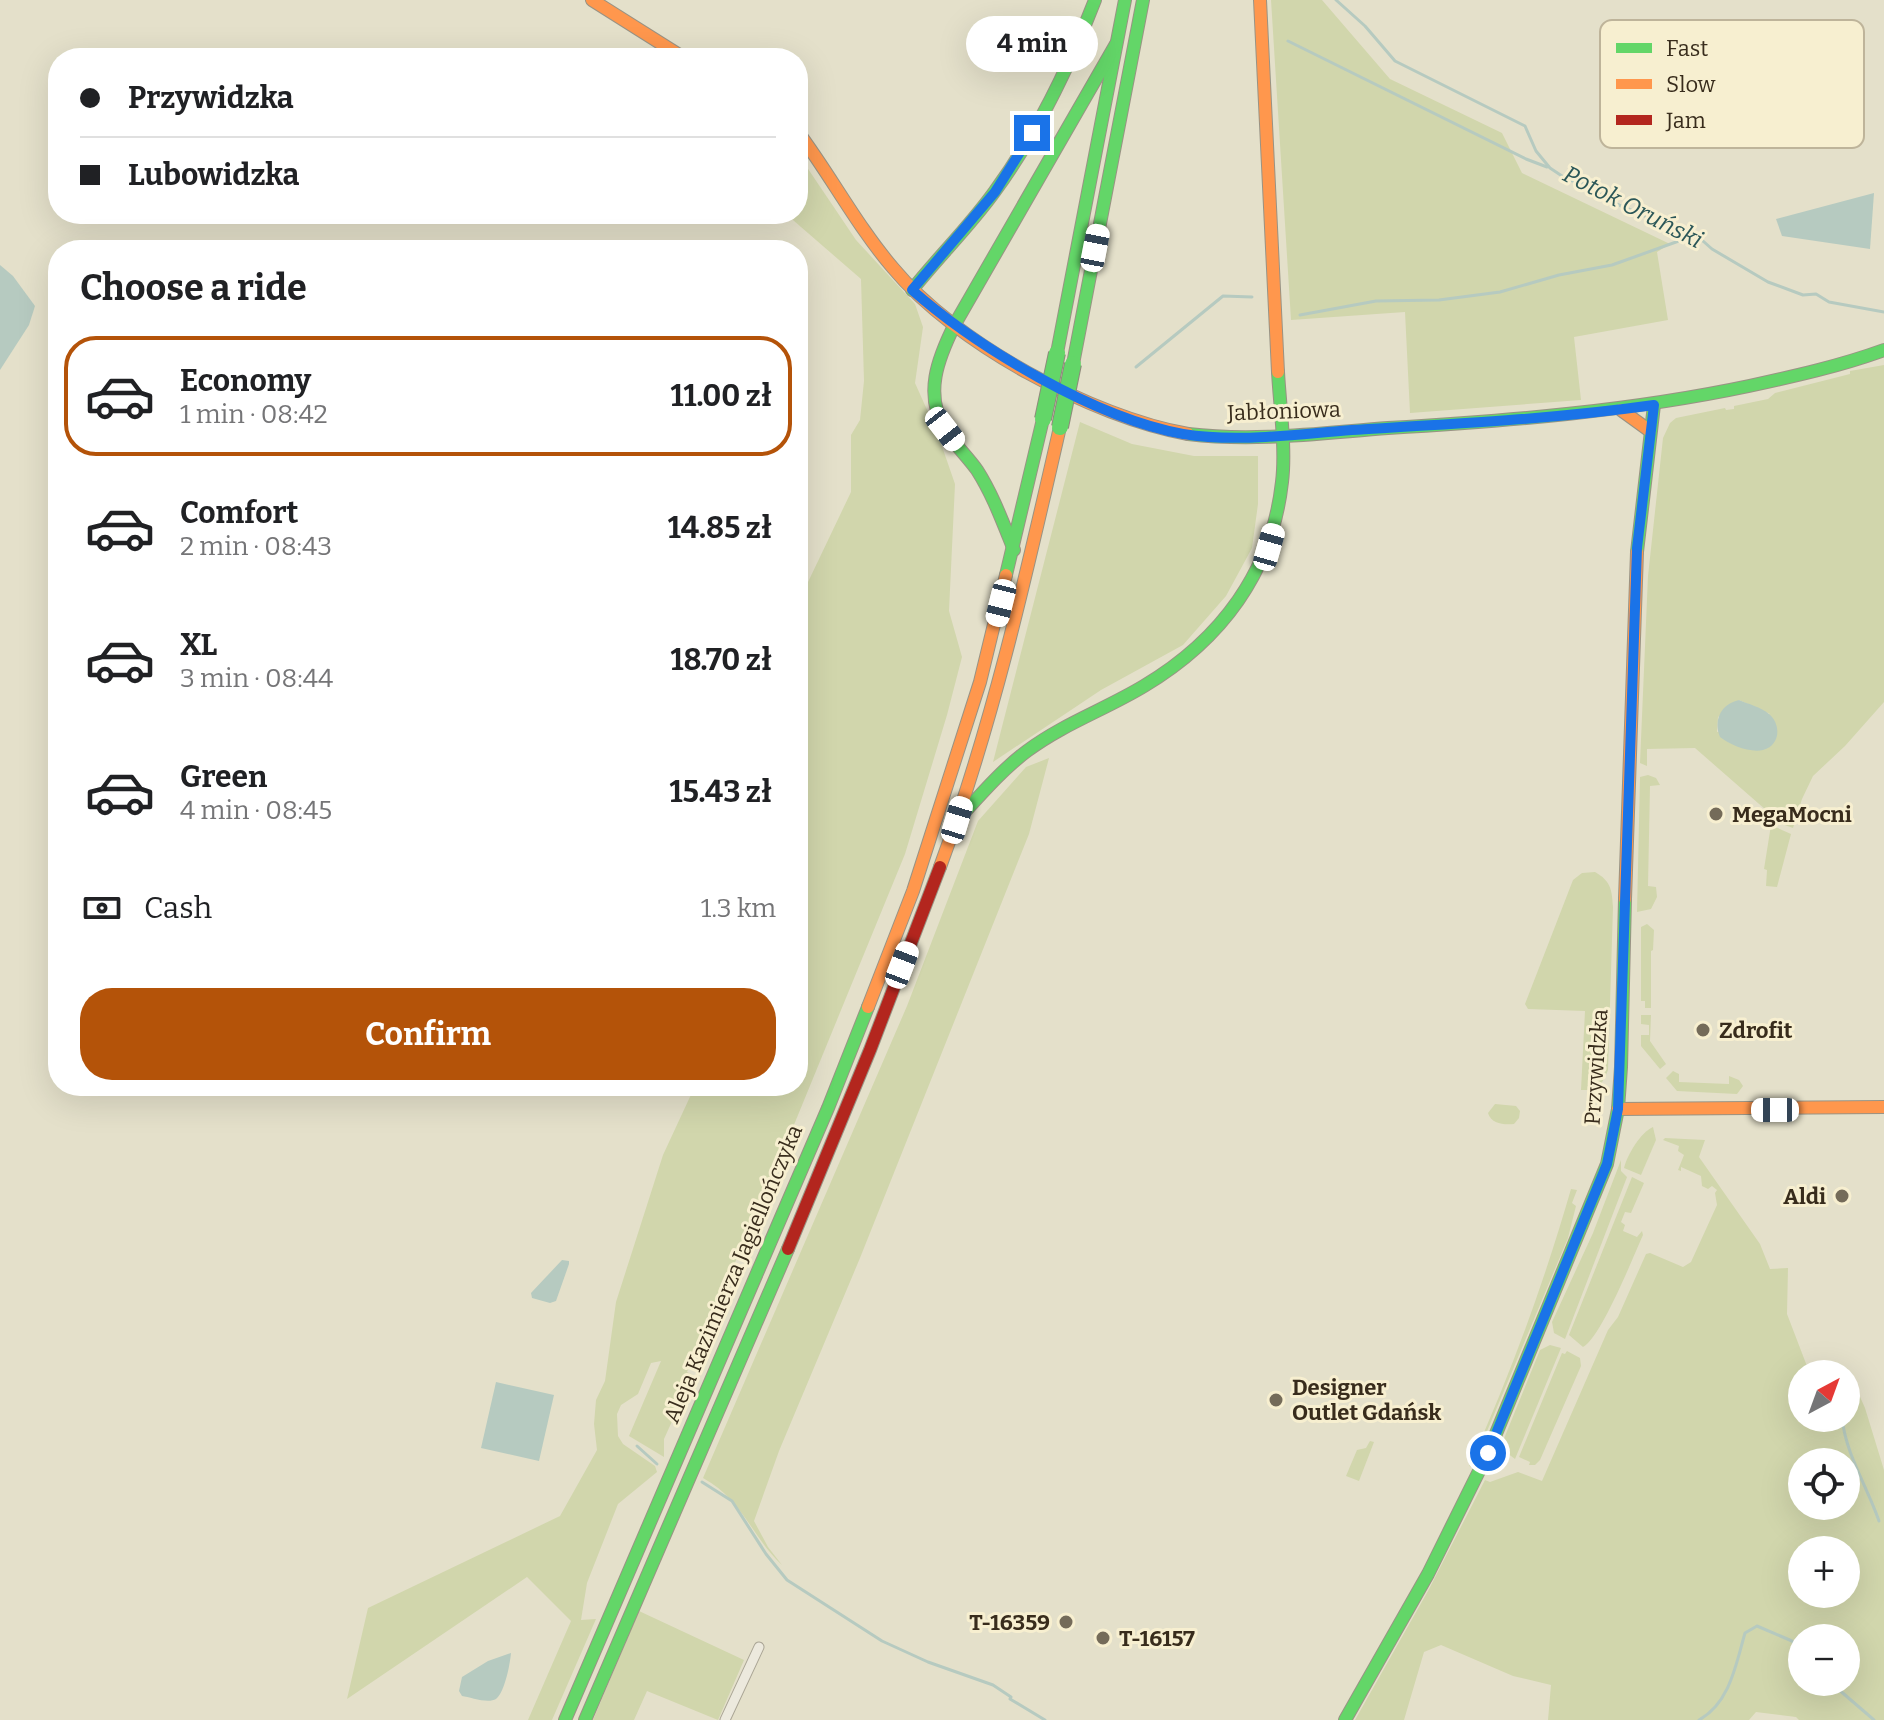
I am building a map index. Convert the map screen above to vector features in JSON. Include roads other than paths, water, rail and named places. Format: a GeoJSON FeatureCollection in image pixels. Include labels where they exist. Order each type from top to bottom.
{"type":"FeatureCollection","features":[{"type":"Feature","properties":{"kind":"main road"},"geometry":{"type":"LineString","coordinates":[[592,0],[668,48]]}},
{"type":"Feature","properties":{"kind":"main road"},"geometry":{"type":"LineString","coordinates":[[912,290],[995,192],[1015,161],[1060,84],[1095,0]]}},
{"type":"Feature","properties":{"kind":"main road","name":"Aleja Kazimierza Jagiellończyka"},"geometry":{"type":"LineString","coordinates":[[565,1720],[857,1037],[931,841],[980,682],[1014,550],[1057,353],[1125,0]]}},
{"type":"Feature","properties":{"kind":"main road","name":"Aleja Kazimierza Jagiellończyka"},"geometry":{"type":"LineString","coordinates":[[585,1720],[858,1081],[957,820],[1018,612],[1060,427],[1143,0]]}},
{"type":"Feature","properties":{"kind":"main road"},"geometry":{"type":"LineString","coordinates":[[957,820],[1028,751],[1181,663],[1223,626],[1249,589],[1269,547],[1281,506],[1283,478],[1260,0]]}},
{"type":"Feature","properties":{"kind":"main road"},"geometry":{"type":"LineString","coordinates":[[1014,550],[991,493],[945,429],[935,404],[933,374],[940,351],[1116,44]]}},
{"type":"Feature","properties":{"kind":"main road","name":"Jabłoniowa"},"geometry":{"type":"LineString","coordinates":[[808,147],[883,257],[912,290],[955,324],[1011,360],[1086,401],[1150,426],[1185,434],[1282,435],[1489,423],[1621,410],[1831,368],[1884,350]]}},
{"type":"Feature","properties":{"kind":"main road","name":"Przywidzka"},"geometry":{"type":"LineString","coordinates":[[1345,1720],[1428,1574],[1480,1473],[1607,1164],[1618,1109],[1637,548],[1654,405]]}},
{"type":"Feature","properties":{"kind":"main road"},"geometry":{"type":"LineString","coordinates":[[1621,410],[1650,431]]}},
{"type":"Feature","properties":{"kind":"main road"},"geometry":{"type":"LineString","coordinates":[[1618,1109],[1884,1107]]}},
{"type":"Feature","properties":{"kind":"street"},"geometry":{"type":"LineString","coordinates":[[725,1720],[759,1647]]}},
{"type":"Feature","properties":{"kind":"waterway","name":"Potok Oruński"},"geometry":{"type":"LineString","coordinates":[[1336,0],[1365,26],[1395,61],[1525,126],[1536,151],[1550,168],[1568,180],[1592,185],[1605,199],[1703,241],[1768,282],[1803,295],[1816,294],[1829,302],[1884,312]]}},
{"type":"Feature","properties":{"kind":"waterway"},"geometry":{"type":"LineString","coordinates":[[1288,41],[1547,167]]}},
{"type":"Feature","properties":{"kind":"waterway"},"geometry":{"type":"LineString","coordinates":[[1300,315],[1376,301],[1439,300],[1500,292],[1559,275],[1612,265],[1690,237]]}},
{"type":"Feature","properties":{"kind":"waterway"},"geometry":{"type":"LineString","coordinates":[[1136,367],[1223,296],[1252,297]]}},
{"type":"Feature","properties":{"kind":"waterway"},"geometry":{"type":"LineString","coordinates":[[1844,1432],[1879,1521]]}},
{"type":"Feature","properties":{"kind":"waterway"},"geometry":{"type":"LineString","coordinates":[[637,1446],[657,1464]]}},
{"type":"Feature","properties":{"kind":"waterway"},"geometry":{"type":"LineString","coordinates":[[702,1482],[732,1501],[787,1580],[882,1641],[928,1662],[993,1685],[1045,1720]]}},
{"type":"Feature","properties":{"kind":"waterway"},"geometry":{"type":"LineString","coordinates":[[1699,1720],[1710,1713],[1725,1693],[1745,1633],[1757,1626],[1788,1639]]}},
{"type":"Feature","properties":{"kind":"waterway"},"geometry":{"type":"LineString","coordinates":[[1846,1696],[1874,1720]]}},
{"type":"Feature","properties":{"kind":"place","name":"MegaMocni"},"geometry":{"type":"Point","coordinates":[1716,814]}},
{"type":"Feature","properties":{"kind":"place","name":"Zdrofit"},"geometry":{"type":"Point","coordinates":[1703,1030]}},
{"type":"Feature","properties":{"kind":"place","name":"Aldi"},"geometry":{"type":"Point","coordinates":[1842,1196]}},
{"type":"Feature","properties":{"kind":"place","name":"Designer Outlet Gdańsk"},"geometry":{"type":"Point","coordinates":[1276,1400]}},
{"type":"Feature","properties":{"kind":"place","name":"T-16359"},"geometry":{"type":"Point","coordinates":[1066,1622]}},
{"type":"Feature","properties":{"kind":"place","name":"T-16157"},"geometry":{"type":"Point","coordinates":[1103,1638]}}]}
